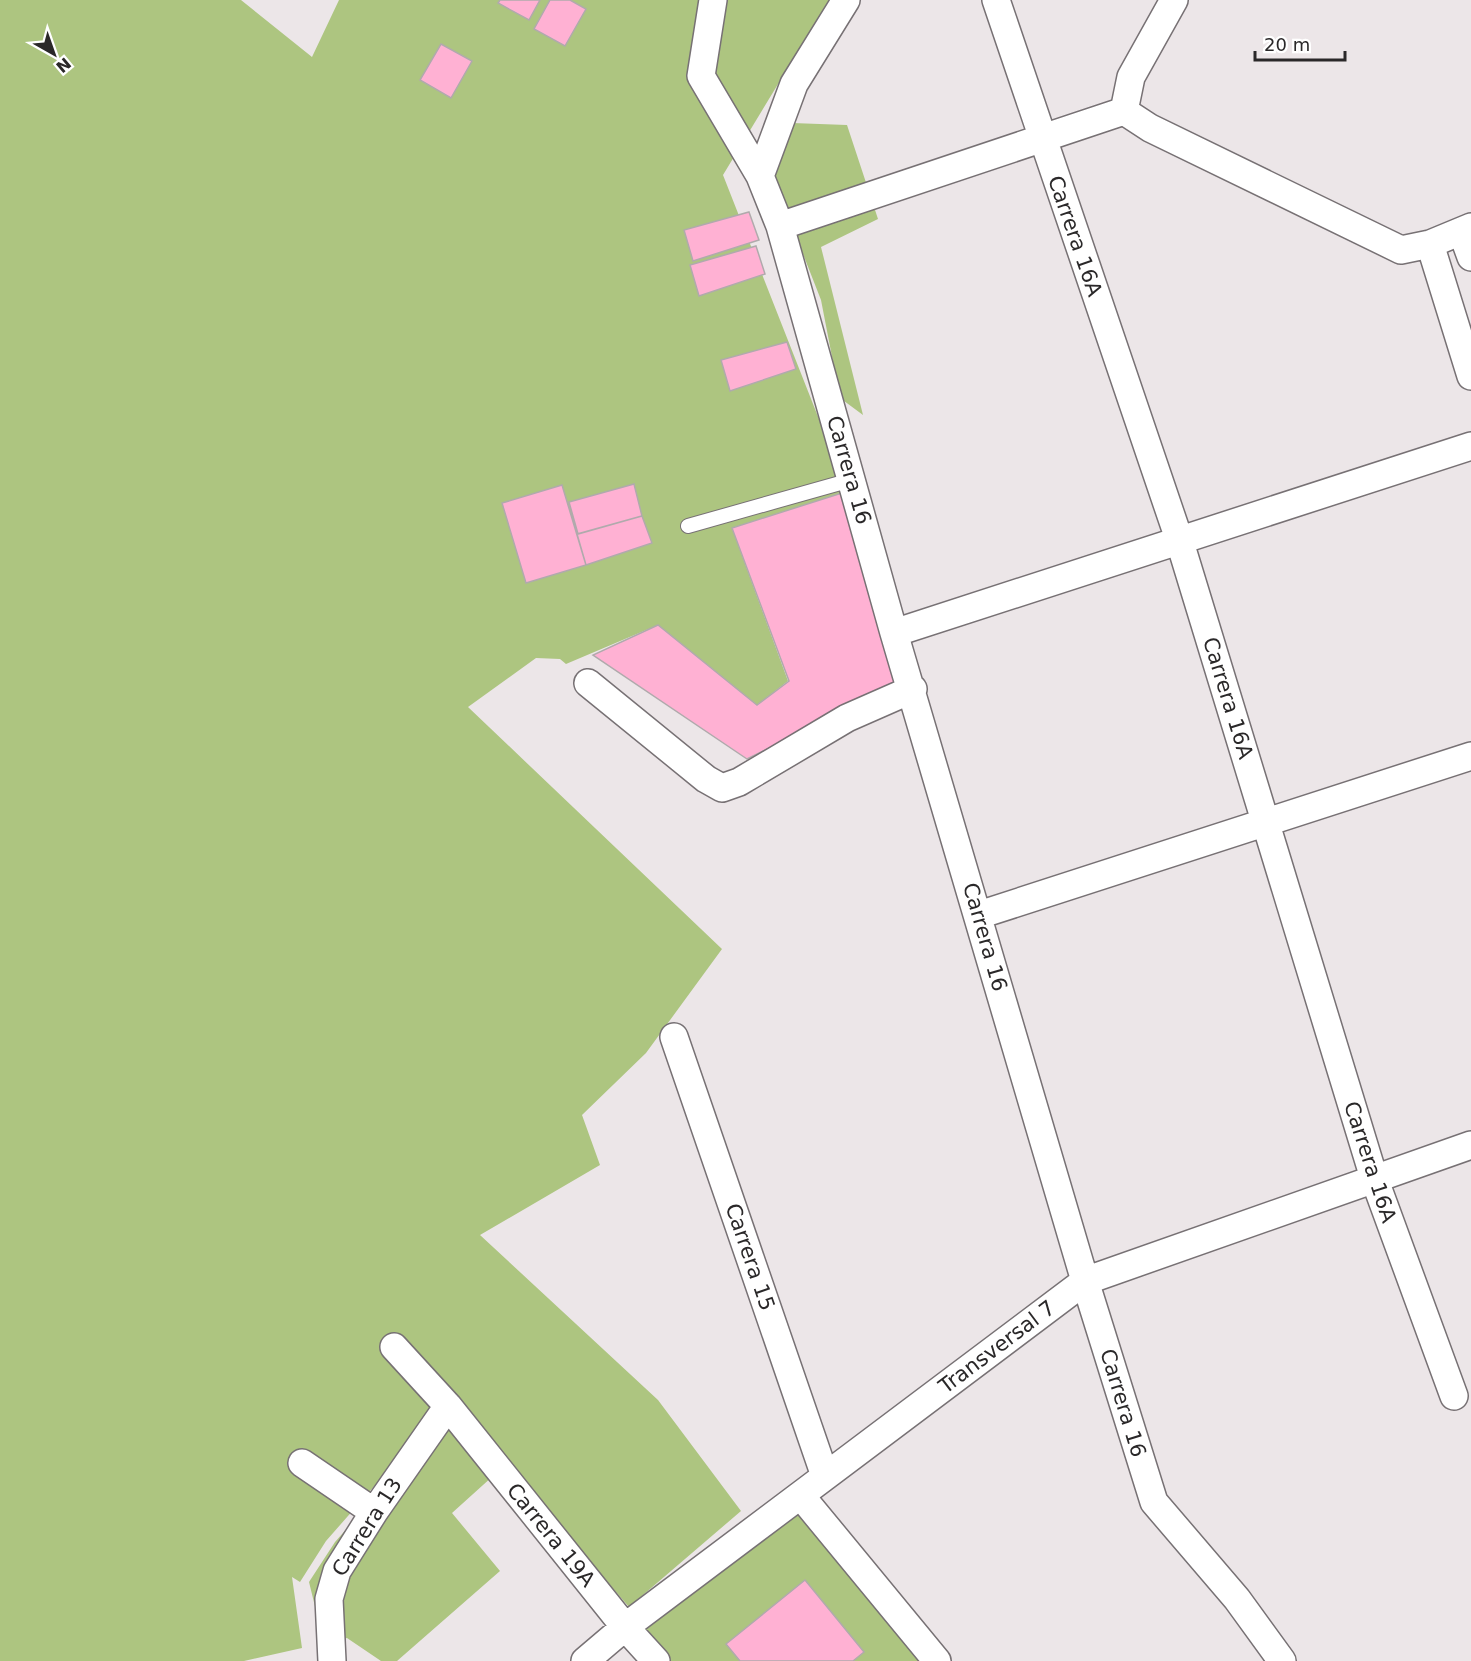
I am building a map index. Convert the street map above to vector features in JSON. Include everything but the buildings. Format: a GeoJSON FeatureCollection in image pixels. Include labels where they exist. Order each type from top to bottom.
{"type":"FeatureCollection","features":[{"type":"Feature","properties":{"kind":"street","name":"Carrera 16"},"geometry":{"type":"LineString","coordinates":[[713,0],[701,76],[760,176],[780,226],[894,633],[913,689],[980,915],[1085,1281],[1154,1502],[1237,1599],[1282,1661]]}},
{"type":"Feature","properties":{"kind":"street"},"geometry":{"type":"LineString","coordinates":[[760,176],[794,84],[846,0]]}},
{"type":"Feature","properties":{"kind":"street","name":"Carrera 16A"},"geometry":{"type":"LineString","coordinates":[[996,0],[1041,139],[1179,539],[1374,1178],[1454,1396]]}},
{"type":"Feature","properties":{"kind":"street"},"geometry":{"type":"LineString","coordinates":[[1124,111],[1131,77],[1174,0]]}},
{"type":"Feature","properties":{"kind":"street"},"geometry":{"type":"LineString","coordinates":[[780,226],[1124,111]]}},
{"type":"Feature","properties":{"kind":"street"},"geometry":{"type":"LineString","coordinates":[[1124,111],[1150,128],[1401,250],[1430,244],[1467,229],[1471,257]]}},
{"type":"Feature","properties":{"kind":"street"},"geometry":{"type":"LineString","coordinates":[[1430,244],[1471,376]]}},
{"type":"Feature","properties":{"kind":"street"},"geometry":{"type":"LineString","coordinates":[[894,633],[1471,446]]}},
{"type":"Feature","properties":{"kind":"street"},"geometry":{"type":"LineString","coordinates":[[588,683],[706,779],[722,788],[739,782],[847,718],[913,689]]}},
{"type":"Feature","properties":{"kind":"street"},"geometry":{"type":"LineString","coordinates":[[980,915],[1471,756]]}},
{"type":"Feature","properties":{"kind":"street","name":"Carrera 15"},"geometry":{"type":"LineString","coordinates":[[674,1037],[825,1476]]}},
{"type":"Feature","properties":{"kind":"street","name":"Transversal 7"},"geometry":{"type":"LineString","coordinates":[[585,1661],[625,1627],[1085,1281],[1471,1145]]}},
{"type":"Feature","properties":{"kind":"street","name":"Carrera 19A"},"geometry":{"type":"LineString","coordinates":[[394,1347],[448,1406],[625,1627],[656,1661]]}},
{"type":"Feature","properties":{"kind":"street","name":"Carrera 13"},"geometry":{"type":"LineString","coordinates":[[332,1661],[329,1599],[331,1585],[374,1512],[448,1406]]}},
{"type":"Feature","properties":{"kind":"street"},"geometry":{"type":"LineString","coordinates":[[302,1463],[374,1512]]}},
{"type":"Feature","properties":{"kind":"street"},"geometry":{"type":"LineString","coordinates":[[801,1496],[937,1661]]}},
{"type":"Feature","properties":{"kind":"lane"},"geometry":{"type":"LineString","coordinates":[[688,526],[851,480]]}},
{"type":"Feature","properties":{"kind":"green space"},"geometry":{"type":"Polygon","coordinates":[[[0,0],[241,0],[312,57],[339,0],[829,0],[723,175],[837,465],[845,492],[732,528],[788,681],[757,705],[658,625],[566,664],[560,659],[536,658],[468,707],[722,949],[646,1053],[582,1115],[600,1165],[480,1235],[658,1400],[741,1511],[629,1607],[396,1338],[442,1409],[326,1541],[300,1582],[292,1577],[302,1648],[244,1661],[0,1661],[0,0]]]}},
{"type":"Feature","properties":{"kind":"green space"},"geometry":{"type":"Polygon","coordinates":[[[792,123],[847,125],[878,219],[821,247],[863,415],[840,398],[821,300],[785,208],[767,178],[792,123]]]}},
{"type":"Feature","properties":{"kind":"green space"},"geometry":{"type":"Polygon","coordinates":[[[446,1416],[493,1476],[452,1513],[500,1571],[397,1661],[381,1661],[347,1638],[324,1643],[309,1582],[335,1542],[446,1416]]]}},
{"type":"Feature","properties":{"kind":"green space"},"geometry":{"type":"Polygon","coordinates":[[[803,1511],[925,1661],[664,1661],[639,1634],[803,1511]]]}}]}
